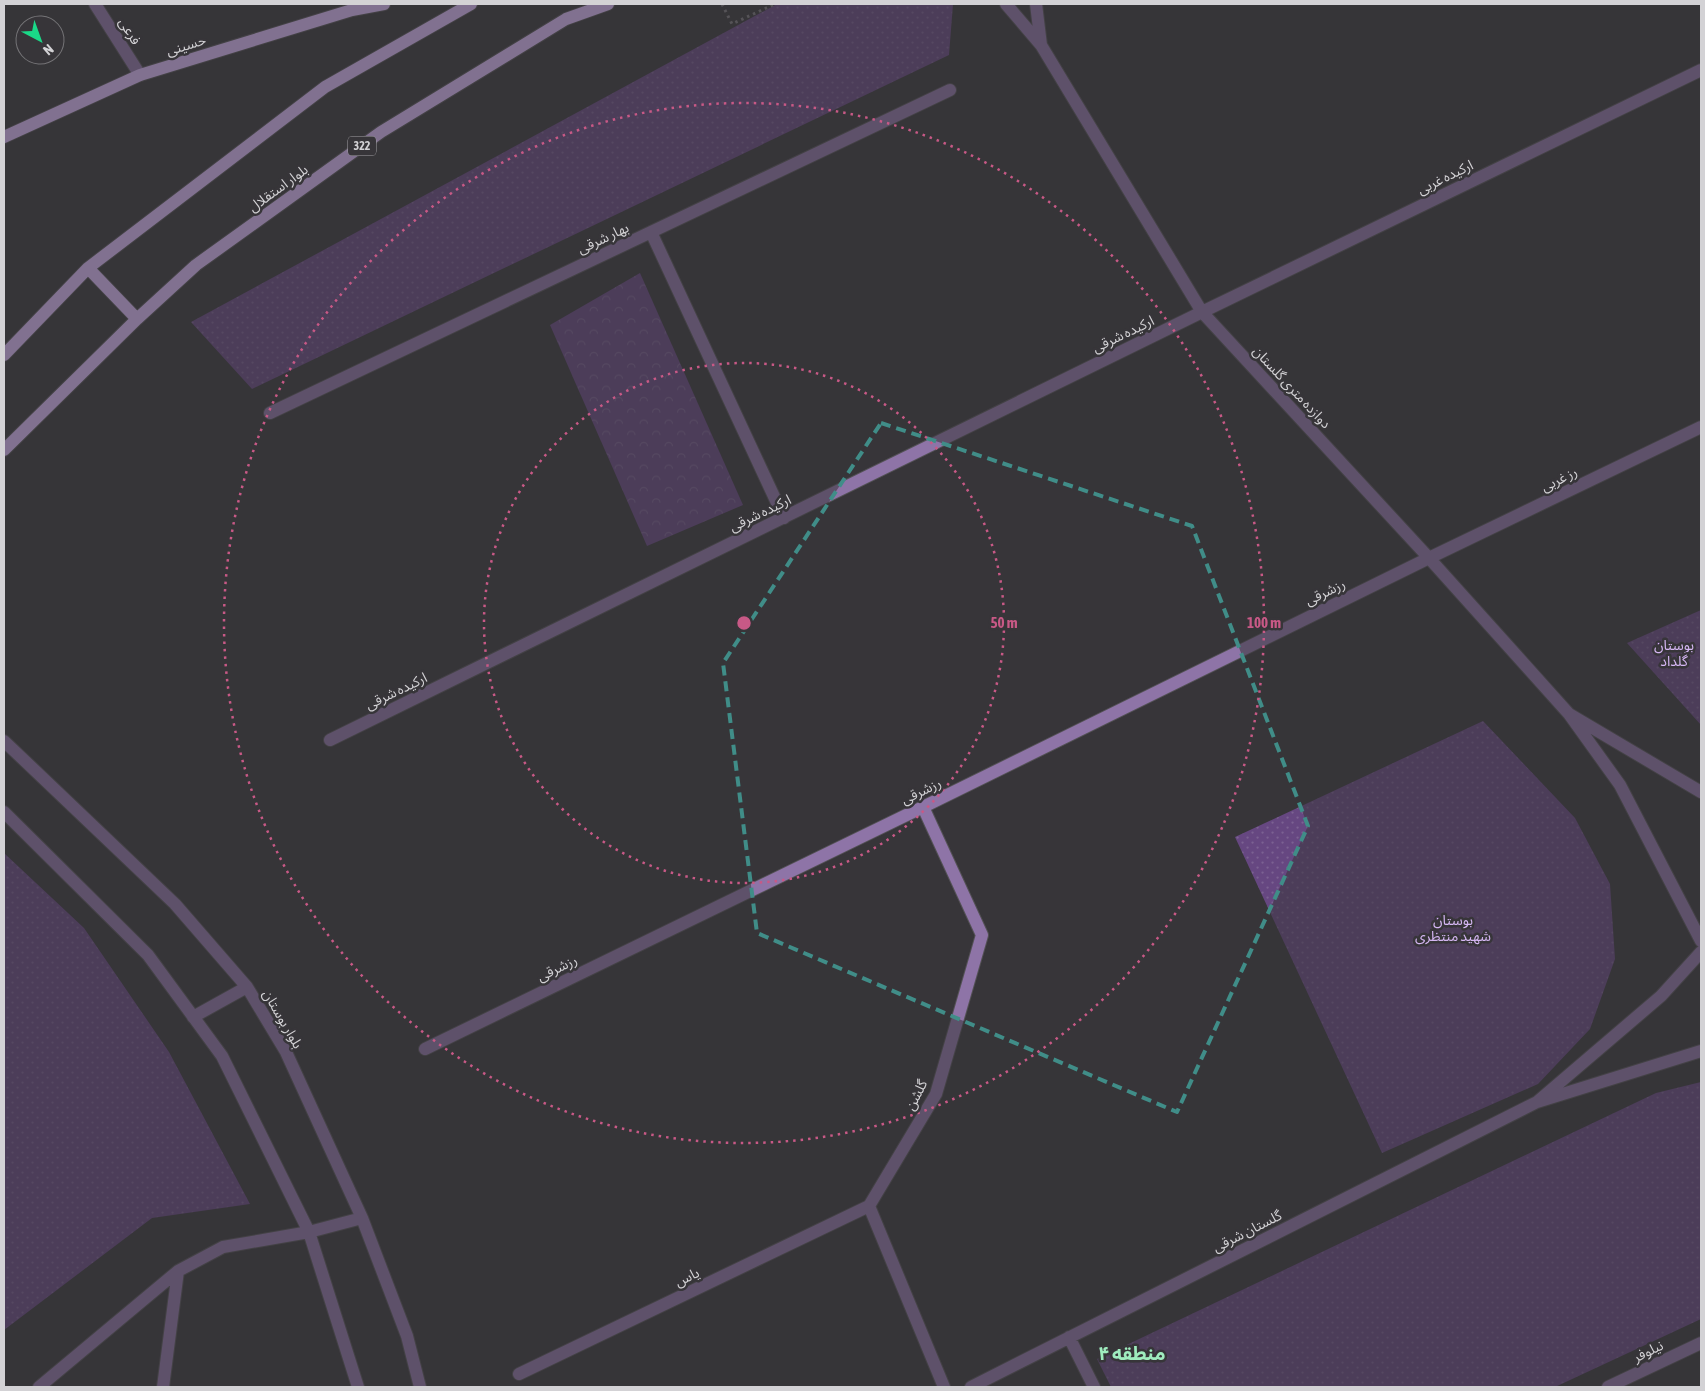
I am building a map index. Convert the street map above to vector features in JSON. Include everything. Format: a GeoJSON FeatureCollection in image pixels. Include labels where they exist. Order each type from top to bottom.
{"type":"FeatureCollection","features":[{"type":"Feature","properties":{"kind":"main road","name":"حسینی"},"geometry":{"type":"LineString","coordinates":[[4,137],[140,75],[352,10],[384,4]]}},
{"type":"Feature","properties":{"kind":"main road"},"geometry":{"type":"LineString","coordinates":[[4,355],[88,268],[326,87],[471,4]]}},
{"type":"Feature","properties":{"kind":"main road","name":"بلوار استقلال"},"geometry":{"type":"LineString","coordinates":[[4,450],[137,319],[196,265],[381,132],[566,19],[608,4]]}},
{"type":"Feature","properties":{"kind":"main road"},"geometry":{"type":"LineString","coordinates":[[88,268],[137,319]]}},
{"type":"Feature","properties":{"kind":"street","name":"فرعی"},"geometry":{"type":"LineString","coordinates":[[95,4],[140,75]]}},
{"type":"Feature","properties":{"kind":"street"},"geometry":{"type":"LineString","coordinates":[[1006,4],[1041,45]]}},
{"type":"Feature","properties":{"kind":"street"},"geometry":{"type":"LineString","coordinates":[[1036,4],[1041,45]]}},
{"type":"Feature","properties":{"kind":"street","name":"دوازده متری گلستان"},"geometry":{"type":"LineString","coordinates":[[1041,45],[1202,312],[1430,558],[1569,714]]}},
{"type":"Feature","properties":{"kind":"street","name":"ارکیده غربی"},"geometry":{"type":"LineString","coordinates":[[1202,312],[1701,70]]}},
{"type":"Feature","properties":{"kind":"street","name":"بهار شرقی"},"geometry":{"type":"LineString","coordinates":[[270,414],[950,90]]}},
{"type":"Feature","properties":{"kind":"street"},"geometry":{"type":"LineString","coordinates":[[650,232],[784,518]]}},
{"type":"Feature","properties":{"kind":"street","name":"ارکیده شرقی"},"geometry":{"type":"LineString","coordinates":[[330,740],[1202,312]]}},
{"type":"Feature","properties":{"kind":"street","name":"رز غربی"},"geometry":{"type":"LineString","coordinates":[[1430,558],[1701,427]]}},
{"type":"Feature","properties":{"kind":"street","name":"رزشرقی"},"geometry":{"type":"LineString","coordinates":[[425,1049],[1430,558]]}},
{"type":"Feature","properties":{"kind":"street"},"geometry":{"type":"LineString","coordinates":[[1569,714],[1701,792]]}},
{"type":"Feature","properties":{"kind":"street"},"geometry":{"type":"LineString","coordinates":[[1569,714],[1620,785],[1701,942]]}},
{"type":"Feature","properties":{"kind":"street","name":"بلوار بوستان"},"geometry":{"type":"LineString","coordinates":[[4,741],[175,904],[247,987],[286,1052],[362,1218],[407,1336],[420,1387]]}},
{"type":"Feature","properties":{"kind":"street","name":"گلشن"},"geometry":{"type":"LineString","coordinates":[[869,1206],[936,1094],[982,935],[923,807]]}},
{"type":"Feature","properties":{"kind":"street"},"geometry":{"type":"LineString","coordinates":[[4,812],[148,956],[222,1056],[309,1232],[358,1387]]}},
{"type":"Feature","properties":{"kind":"street"},"geometry":{"type":"LineString","coordinates":[[1537,1102],[1661,996],[1701,952]]}},
{"type":"Feature","properties":{"kind":"street"},"geometry":{"type":"LineString","coordinates":[[193,1017],[247,987]]}},
{"type":"Feature","properties":{"kind":"street"},"geometry":{"type":"LineString","coordinates":[[1537,1102],[1701,1051]]}},
{"type":"Feature","properties":{"kind":"street","name":"گلستان شرقی"},"geometry":{"type":"LineString","coordinates":[[971,1387],[1537,1102]]}},
{"type":"Feature","properties":{"kind":"street"},"geometry":{"type":"LineString","coordinates":[[869,1206],[944,1387]]}},
{"type":"Feature","properties":{"kind":"street","name":"یاس"},"geometry":{"type":"LineString","coordinates":[[518,1374],[869,1206]]}},
{"type":"Feature","properties":{"kind":"street"},"geometry":{"type":"LineString","coordinates":[[39,1387],[178,1271],[223,1246],[309,1232],[362,1218]]}},
{"type":"Feature","properties":{"kind":"street"},"geometry":{"type":"LineString","coordinates":[[163,1387],[178,1271]]}},
{"type":"Feature","properties":{"kind":"street"},"geometry":{"type":"LineString","coordinates":[[1069,1337],[1094,1387]]}},
{"type":"Feature","properties":{"kind":"street","name":"نیلوفر"},"geometry":{"type":"LineString","coordinates":[[1608,1387],[1701,1342]]}},
{"type":"Feature","properties":{"kind":"path"},"geometry":{"type":"LineString","coordinates":[[722,4],[732,24],[775,4]]}},
{"type":"Feature","properties":{"kind":"highlighted area"},"geometry":{"type":"Polygon","coordinates":[[[881,423],[1192,526],[1308,826],[1177,1112],[757,933],[723,663],[881,423]]]}},
{"type":"Feature","properties":{"kind":"green space"},"geometry":{"type":"Polygon","coordinates":[[[777,4],[953,4],[949,55],[252,389],[191,322],[777,4]]]}},
{"type":"Feature","properties":{"kind":"green space"},"geometry":{"type":"Polygon","coordinates":[[[640,273],[743,505],[647,546],[550,325],[640,273]]]}},
{"type":"Feature","properties":{"kind":"green space","name":"بوستان گلداد"},"geometry":{"type":"Polygon","coordinates":[[[1701,610],[1701,725],[1627,643],[1701,610]]]}},
{"type":"Feature","properties":{"kind":"green space","name":"بوستان شهید منتظری"},"geometry":{"type":"Polygon","coordinates":[[[1483,721],[1575,818],[1610,884],[1615,959],[1590,1029],[1538,1084],[1382,1153],[1235,837],[1483,721]]]}},
{"type":"Feature","properties":{"kind":"green space"},"geometry":{"type":"Polygon","coordinates":[[[4,853],[84,928],[169,1052],[250,1204],[152,1218],[4,1330],[4,853]]]}},
{"type":"Feature","properties":{"kind":"green space"},"geometry":{"type":"Polygon","coordinates":[[[1701,1082],[1701,1319],[1555,1387],[1111,1387],[1097,1359],[1656,1093],[1701,1082]]]}},
{"type":"Feature","properties":{"kind":"district","name":"منطقه ۴"},"geometry":{"type":"Point","coordinates":[1132,1353]}}]}
